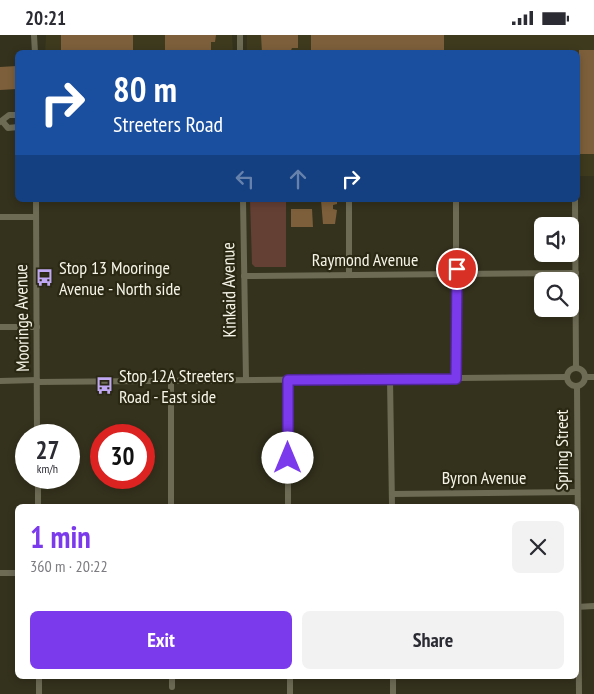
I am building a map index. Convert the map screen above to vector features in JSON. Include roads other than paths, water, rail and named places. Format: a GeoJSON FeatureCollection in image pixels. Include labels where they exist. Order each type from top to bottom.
{"type":"FeatureCollection","features":[{"type":"Feature","properties":{"kind":"street"},"geometry":{"type":"LineString","coordinates":[[34,35],[34,50]]}},
{"type":"Feature","properties":{"kind":"street"},"geometry":{"type":"LineString","coordinates":[[240,35],[240,50]]}},
{"type":"Feature","properties":{"kind":"street"},"geometry":{"type":"LineString","coordinates":[[15,115],[9,115],[1,122],[8,127],[15,127]]}},
{"type":"Feature","properties":{"kind":"street","name":"Mooringe Avenue"},"geometry":{"type":"LineString","coordinates":[[36,202],[37,424]]}},
{"type":"Feature","properties":{"kind":"street","name":"Kinkaid Avenue"},"geometry":{"type":"LineString","coordinates":[[243,202],[246,379]]}},
{"type":"Feature","properties":{"kind":"street"},"geometry":{"type":"LineString","coordinates":[[349,202],[349,275]]}},
{"type":"Feature","properties":{"kind":"street"},"geometry":{"type":"LineString","coordinates":[[456,202],[456,379]]}},
{"type":"Feature","properties":{"kind":"street"},"geometry":{"type":"LineString","coordinates":[[575,202],[576,272]]}},
{"type":"Feature","properties":{"kind":"street"},"geometry":{"type":"LineString","coordinates":[[0,217],[36,217]]}},
{"type":"Feature","properties":{"kind":"street","name":"Raymond Avenue"},"geometry":{"type":"LineString","coordinates":[[244,276],[534,273]]}},
{"type":"Feature","properties":{"kind":"street"},"geometry":{"type":"LineString","coordinates":[[576,317],[576,368]]}},
{"type":"Feature","properties":{"kind":"street"},"geometry":{"type":"LineString","coordinates":[[0,327],[37,327]]}},
{"type":"Feature","properties":{"kind":"street"},"geometry":{"type":"LineString","coordinates":[[576,368],[583,371],[585,377],[583,383],[577,386],[571,385],[567,377],[569,371],[576,368]]}},
{"type":"Feature","properties":{"kind":"street"},"geometry":{"type":"LineString","coordinates":[[0,381],[567,377]]}},
{"type":"Feature","properties":{"kind":"street"},"geometry":{"type":"LineString","coordinates":[[585,377],[594,377]]}},
{"type":"Feature","properties":{"kind":"street"},"geometry":{"type":"LineString","coordinates":[[390,379],[392,504]]}},
{"type":"Feature","properties":{"kind":"street"},"geometry":{"type":"LineString","coordinates":[[171,380],[171,504]]}},
{"type":"Feature","properties":{"kind":"street"},"geometry":{"type":"LineString","coordinates":[[288,380],[288,504]]}},
{"type":"Feature","properties":{"kind":"street","name":"Spring Street"},"geometry":{"type":"LineString","coordinates":[[577,386],[577,504]]}},
{"type":"Feature","properties":{"kind":"street"},"geometry":{"type":"LineString","coordinates":[[38,489],[38,504]]}},
{"type":"Feature","properties":{"kind":"street","name":"Byron Avenue"},"geometry":{"type":"LineString","coordinates":[[392,494],[577,492]]}},
{"type":"Feature","properties":{"kind":"street"},"geometry":{"type":"LineString","coordinates":[[0,573],[15,573]]}},
{"type":"Feature","properties":{"kind":"street"},"geometry":{"type":"LineString","coordinates":[[579,607],[594,606]]}},
{"type":"Feature","properties":{"kind":"street"},"geometry":{"type":"LineString","coordinates":[[39,679],[39,694]]}},
{"type":"Feature","properties":{"kind":"street"},"geometry":{"type":"LineString","coordinates":[[172,679],[172,687]]}},
{"type":"Feature","properties":{"kind":"street"},"geometry":{"type":"LineString","coordinates":[[290,679],[290,694]]}},
{"type":"Feature","properties":{"kind":"street"},"geometry":{"type":"LineString","coordinates":[[393,679],[393,694]]}},
{"type":"Feature","properties":{"kind":"street","name":"Spring Street"},"geometry":{"type":"LineString","coordinates":[[579,679],[579,694]]}},
{"type":"Feature","properties":{"kind":"place","name":"Stop 13 Mooringe Avenue - North side"},"geometry":{"type":"Point","coordinates":[45,278]}},
{"type":"Feature","properties":{"kind":"place","name":"Stop 12A Streeters Road - East side"},"geometry":{"type":"Point","coordinates":[105,386]}}]}
